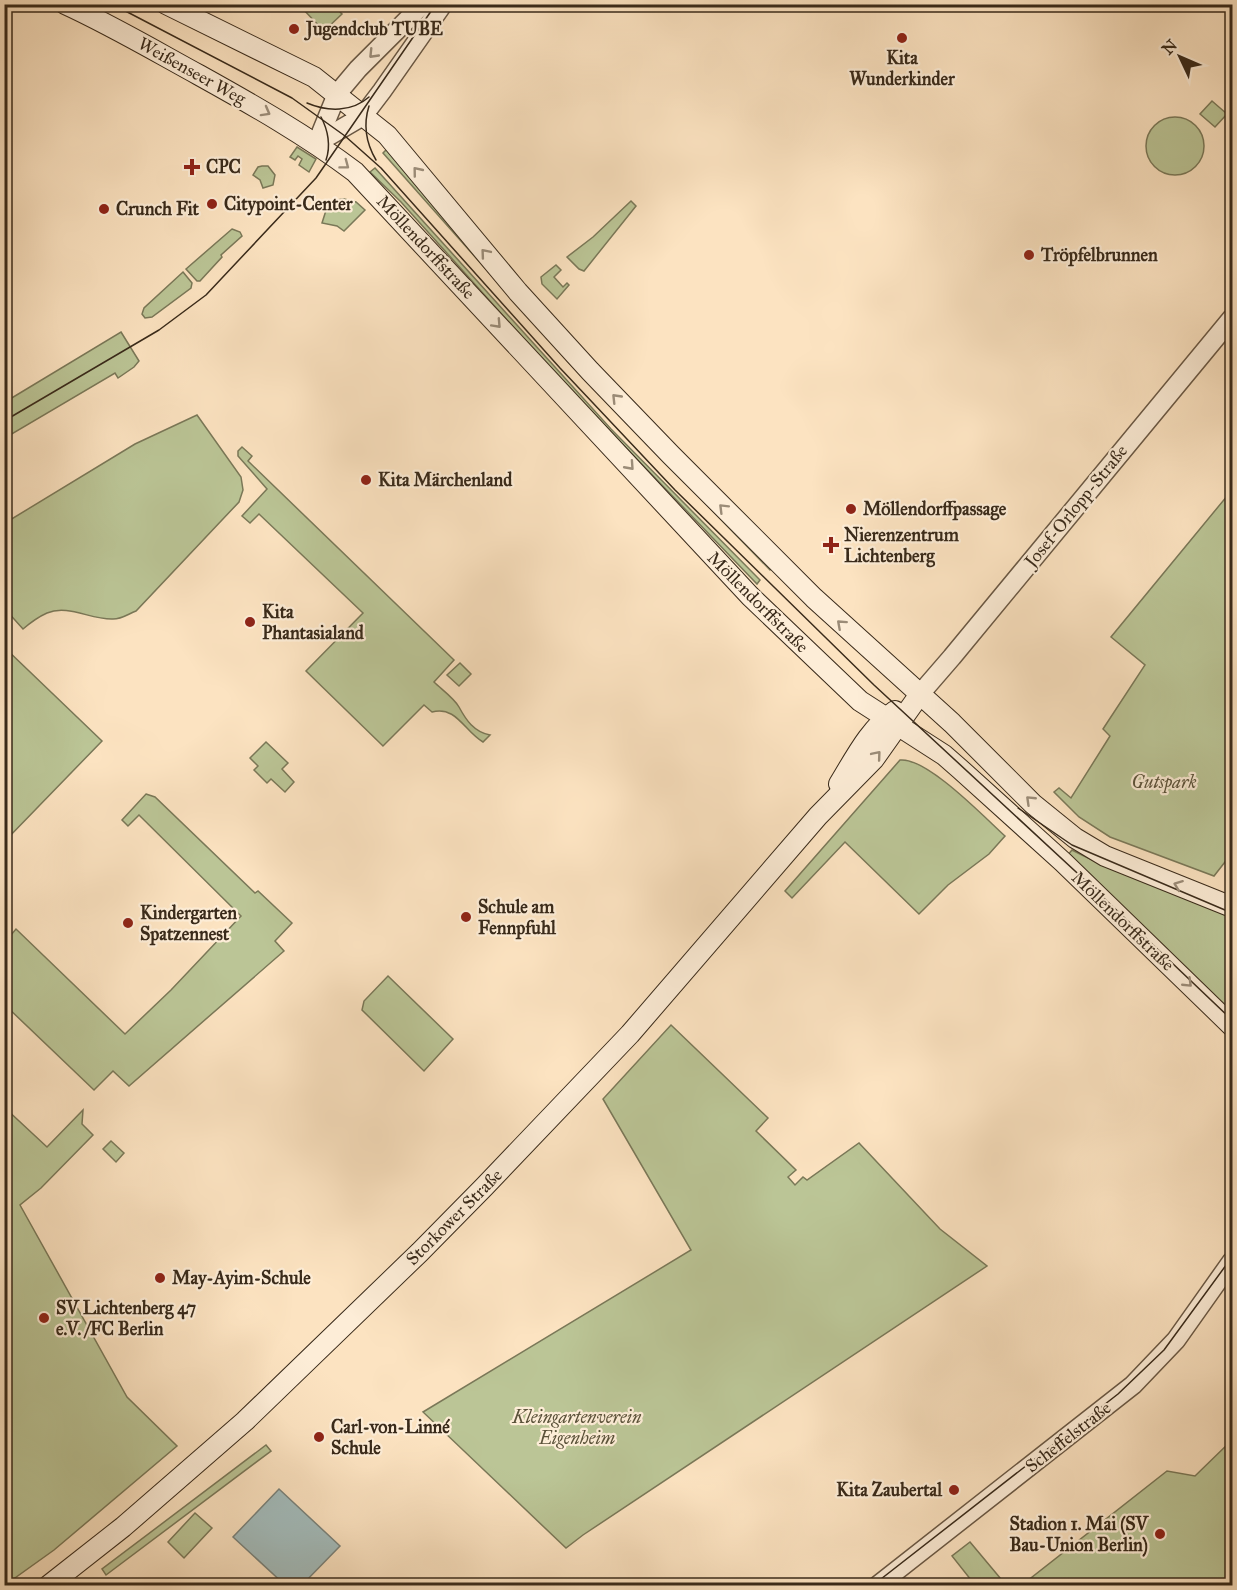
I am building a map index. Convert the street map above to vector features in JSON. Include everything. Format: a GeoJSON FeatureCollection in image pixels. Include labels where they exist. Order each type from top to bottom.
{"type":"FeatureCollection","features":[{"type":"Feature","properties":{"kind":"main road","name":"Weißenseer Weg"},"geometry":{"type":"LineString","coordinates":[[65,4],[105,22],[317,143]]}},
{"type":"Feature","properties":{"kind":"main road"},"geometry":{"type":"LineString","coordinates":[[166,4],[314,77],[337,94]]}},
{"type":"Feature","properties":{"kind":"main road","name":"Möllendorffstraße"},"geometry":{"type":"LineString","coordinates":[[337,94],[387,135],[518,292],[646,429],[780,565],[952,723],[1033,804],[1075,838],[1104,856],[1233,907]]}},
{"type":"Feature","properties":{"kind":"main road","name":"Möllendorffstraße"},"geometry":{"type":"LineString","coordinates":[[317,143],[372,188],[750,596],[860,701],[944,755],[960,769],[1063,862],[1233,1026]]}},
{"type":"Feature","properties":{"kind":"main road","name":"Storkower Straße"},"geometry":{"type":"LineString","coordinates":[[48,1586],[123,1527],[245,1421],[420,1252],[630,1034],[823,811],[874,759],[892,722],[920,694]]}},
{"type":"Feature","properties":{"kind":"street"},"geometry":{"type":"LineString","coordinates":[[317,143],[337,94],[423,4]]}},
{"type":"Feature","properties":{"kind":"street"},"geometry":{"type":"LineString","coordinates":[[317,143],[363,116],[443,4]]}},
{"type":"Feature","properties":{"kind":"street","name":"Josef-Orlopp-Straße"},"geometry":{"type":"LineString","coordinates":[[920,694],[1233,318]]}},
{"type":"Feature","properties":{"kind":"street","name":"Scheffelstraße"},"geometry":{"type":"LineString","coordinates":[[878,1586],[1133,1385],[1176,1340],[1233,1261]]}},
{"type":"Feature","properties":{"kind":"green space"},"geometry":{"type":"Polygon","coordinates":[[[299,5],[333,5],[342,14],[324,31],[299,5]]]}},
{"type":"Feature","properties":{"kind":"green space"},"geometry":{"type":"Polygon","coordinates":[[[1212,101],[1227,114],[1215,127],[1200,114],[1212,101]]]}},
{"type":"Feature","properties":{"kind":"green space"},"geometry":{"type":"Polygon","coordinates":[[[1169,117],[1181,117],[1196,125],[1204,140],[1204,152],[1196,167],[1181,175],[1169,175],[1154,167],[1146,152],[1146,140],[1154,125],[1169,117]]]}},
{"type":"Feature","properties":{"kind":"green space"},"geometry":{"type":"Polygon","coordinates":[[[297,147],[316,159],[309,172],[299,165],[302,159],[298,156],[295,160],[290,157],[297,147]]]}},
{"type":"Feature","properties":{"kind":"green space"},"geometry":{"type":"Polygon","coordinates":[[[389,147],[477,258],[574,364],[773,567],[770,570],[570,364],[383,153],[389,147]]]}},
{"type":"Feature","properties":{"kind":"green space"},"geometry":{"type":"Polygon","coordinates":[[[268,166],[275,175],[273,185],[263,188],[260,180],[253,175],[258,167],[268,166]]]}},
{"type":"Feature","properties":{"kind":"green space"},"geometry":{"type":"Polygon","coordinates":[[[375,168],[611,429],[760,580],[757,584],[560,379],[401,202],[370,172],[375,168]]]}},
{"type":"Feature","properties":{"kind":"green space"},"geometry":{"type":"Polygon","coordinates":[[[344,199],[356,202],[365,210],[344,231],[337,226],[322,223],[329,201],[344,199]]]}},
{"type":"Feature","properties":{"kind":"green space"},"geometry":{"type":"Polygon","coordinates":[[[631,201],[636,206],[584,271],[579,269],[567,257],[593,237],[631,201]]]}},
{"type":"Feature","properties":{"kind":"green space"},"geometry":{"type":"Polygon","coordinates":[[[232,229],[240,232],[242,236],[221,255],[222,257],[200,281],[197,281],[186,269],[232,229]]]}},
{"type":"Feature","properties":{"kind":"green space"},"geometry":{"type":"Polygon","coordinates":[[[556,265],[561,270],[554,277],[563,287],[567,283],[569,285],[557,299],[542,284],[541,277],[556,265]]]}},
{"type":"Feature","properties":{"kind":"green space"},"geometry":{"type":"Polygon","coordinates":[[[183,272],[192,283],[191,288],[152,317],[145,318],[142,314],[144,308],[183,272]]]}},
{"type":"Feature","properties":{"kind":"green space"},"geometry":{"type":"Polygon","coordinates":[[[121,332],[139,361],[134,367],[118,378],[115,373],[5,438],[5,402],[121,332]]]}},
{"type":"Feature","properties":{"kind":"green space"},"geometry":{"type":"Polygon","coordinates":[[[197,415],[241,477],[243,490],[239,502],[136,611],[122,617],[105,619],[71,611],[55,611],[40,616],[23,629],[5,609],[5,523],[135,444],[197,415]]]}},
{"type":"Feature","properties":{"kind":"green space"},"geometry":{"type":"Polygon","coordinates":[[[242,447],[252,456],[248,461],[454,660],[434,682],[454,700],[471,725],[490,735],[483,742],[448,712],[432,712],[424,705],[383,746],[306,671],[363,613],[259,514],[250,523],[242,516],[267,489],[238,456],[238,451],[242,447]]]}},
{"type":"Feature","properties":{"kind":"green space","name":"Gutspark"},"geometry":{"type":"Polygon","coordinates":[[[1232,490],[1232,853],[1214,876],[1110,837],[1079,817],[1054,792],[1059,788],[1071,798],[1110,736],[1103,729],[1145,665],[1111,637],[1232,490]]]}},
{"type":"Feature","properties":{"kind":"green space"},"geometry":{"type":"Polygon","coordinates":[[[4,647],[102,741],[5,841],[4,841],[4,647]]]}},
{"type":"Feature","properties":{"kind":"green space"},"geometry":{"type":"Polygon","coordinates":[[[460,663],[471,674],[459,686],[447,675],[460,663]]]}},
{"type":"Feature","properties":{"kind":"green space"},"geometry":{"type":"Polygon","coordinates":[[[266,742],[288,763],[282,769],[294,782],[285,792],[271,779],[267,783],[254,770],[258,766],[250,758],[266,742]]]}},
{"type":"Feature","properties":{"kind":"green space"},"geometry":{"type":"Polygon","coordinates":[[[900,760],[925,768],[940,778],[1005,836],[989,854],[948,885],[919,914],[845,842],[792,898],[785,891],[900,760]]]}},
{"type":"Feature","properties":{"kind":"green space"},"geometry":{"type":"Polygon","coordinates":[[[146,794],[155,797],[255,893],[258,891],[292,923],[275,941],[284,951],[129,1086],[113,1071],[94,1090],[5,1005],[5,942],[16,929],[125,1034],[171,990],[241,916],[139,815],[128,826],[122,820],[146,794]]]}},
{"type":"Feature","properties":{"kind":"green space"},"geometry":{"type":"Polygon","coordinates":[[[1072,850],[1131,877],[1232,916],[1232,1016],[1067,856],[1072,850]]]}},
{"type":"Feature","properties":{"kind":"green space"},"geometry":{"type":"Polygon","coordinates":[[[388,976],[453,1039],[424,1071],[362,1010],[364,1001],[388,976]]]}},
{"type":"Feature","properties":{"kind":"green space","name":"Kleingartenverein Eigenheim"},"geometry":{"type":"Polygon","coordinates":[[[671,1025],[768,1118],[756,1131],[796,1170],[788,1177],[795,1185],[803,1177],[807,1180],[859,1143],[940,1229],[987,1266],[566,1548],[423,1412],[691,1250],[603,1099],[671,1025]]]}},
{"type":"Feature","properties":{"kind":"green space","name":"SV Lichtenberg 47 e.V. /FC Berlin"},"geometry":{"type":"Polygon","coordinates":[[[4,1107],[47,1147],[83,1110],[82,1124],[93,1135],[41,1188],[20,1205],[127,1397],[177,1446],[54,1550],[5,1585],[4,1107]]]}},
{"type":"Feature","properties":{"kind":"green space"},"geometry":{"type":"Polygon","coordinates":[[[111,1141],[124,1153],[116,1162],[103,1149],[111,1141]]]}},
{"type":"Feature","properties":{"kind":"green space","name":"Stadion 1. Mai (SV Bau-Union Berlin)"},"geometry":{"type":"Polygon","coordinates":[[[1232,1440],[1232,1585],[1022,1585],[1167,1471],[1195,1476],[1232,1440]]]}},
{"type":"Feature","properties":{"kind":"green space"},"geometry":{"type":"Polygon","coordinates":[[[266,1445],[271,1451],[106,1575],[102,1569],[266,1445]]]}},
{"type":"Feature","properties":{"kind":"green space"},"geometry":{"type":"Polygon","coordinates":[[[195,1513],[212,1528],[184,1558],[168,1542],[195,1513]]]}},
{"type":"Feature","properties":{"kind":"green space"},"geometry":{"type":"Polygon","coordinates":[[[970,1542],[1006,1585],[975,1585],[952,1556],[970,1542]]]}},
{"type":"Feature","properties":{"kind":"water"},"geometry":{"type":"Polygon","coordinates":[[[279,1489],[340,1546],[302,1585],[285,1585],[233,1537],[279,1489]]]}},
{"type":"Feature","properties":{"kind":"tram line"},"geometry":{"type":"LineString","coordinates":[[112,4],[292,98],[345,136],[381,168],[560,368],[675,490],[874,685],[1232,1020]]}},
{"type":"Feature","properties":{"kind":"tram line"},"geometry":{"type":"LineString","coordinates":[[4,421],[159,330],[206,295],[316,178],[436,4]]}},
{"type":"Feature","properties":{"kind":"tram line"},"geometry":{"type":"LineString","coordinates":[[307,103],[323,108],[340,109],[355,106],[369,97]]}},
{"type":"Feature","properties":{"kind":"tram line"},"geometry":{"type":"LineString","coordinates":[[369,106],[366,134],[376,160]]}},
{"type":"Feature","properties":{"kind":"tram line"},"geometry":{"type":"LineString","coordinates":[[321,117],[328,138],[326,160]]}},
{"type":"Feature","properties":{"kind":"tram line"},"geometry":{"type":"LineString","coordinates":[[1018,808],[1072,845],[1232,913]]}},
{"type":"Feature","properties":{"kind":"tram line"},"geometry":{"type":"LineString","coordinates":[[872,1586],[1118,1394],[1164,1350],[1232,1257]]}},
{"type":"Feature","properties":{"kind":"place","name":"Jugendclub TUBE"},"geometry":{"type":"Point","coordinates":[294,29]}},
{"type":"Feature","properties":{"kind":"place","name":"Kita Wunderkinder"},"geometry":{"type":"Point","coordinates":[902,38]}},
{"type":"Feature","properties":{"kind":"place","name":"CPC"},"geometry":{"type":"Point","coordinates":[192,167]}},
{"type":"Feature","properties":{"kind":"place","name":"Citypoint-Center"},"geometry":{"type":"Point","coordinates":[212,204]}},
{"type":"Feature","properties":{"kind":"place","name":"Crunch Fit"},"geometry":{"type":"Point","coordinates":[104,209]}},
{"type":"Feature","properties":{"kind":"place","name":"Tröpfelbrunnen"},"geometry":{"type":"Point","coordinates":[1029,255]}},
{"type":"Feature","properties":{"kind":"place","name":"Kita Märchenland"},"geometry":{"type":"Point","coordinates":[366,480]}},
{"type":"Feature","properties":{"kind":"place","name":"Möllendorffpassage"},"geometry":{"type":"Point","coordinates":[851,509]}},
{"type":"Feature","properties":{"kind":"place","name":"Nierenzentrum Lichtenberg"},"geometry":{"type":"Point","coordinates":[831,545]}},
{"type":"Feature","properties":{"kind":"place","name":"Kita Phantasialand"},"geometry":{"type":"Point","coordinates":[250,622]}},
{"type":"Feature","properties":{"kind":"place","name":"Schule am Fennpfuhl"},"geometry":{"type":"Point","coordinates":[466,917]}},
{"type":"Feature","properties":{"kind":"place","name":"Kindergarten Spatzennest"},"geometry":{"type":"Point","coordinates":[128,923]}},
{"type":"Feature","properties":{"kind":"place","name":"May-Ayim-Schule"},"geometry":{"type":"Point","coordinates":[160,1278]}},
{"type":"Feature","properties":{"kind":"place","name":"SV Lichtenberg 47 e.V. /FC Berlin"},"geometry":{"type":"Point","coordinates":[44,1318]}},
{"type":"Feature","properties":{"kind":"place","name":"Carl-von-Linné Schule"},"geometry":{"type":"Point","coordinates":[319,1437]}},
{"type":"Feature","properties":{"kind":"place","name":"Kita Zaubertal"},"geometry":{"type":"Point","coordinates":[954,1490]}},
{"type":"Feature","properties":{"kind":"place","name":"Stadion 1. Mai (SV Bau-Union Berlin)"},"geometry":{"type":"Point","coordinates":[1160,1534]}}]}
